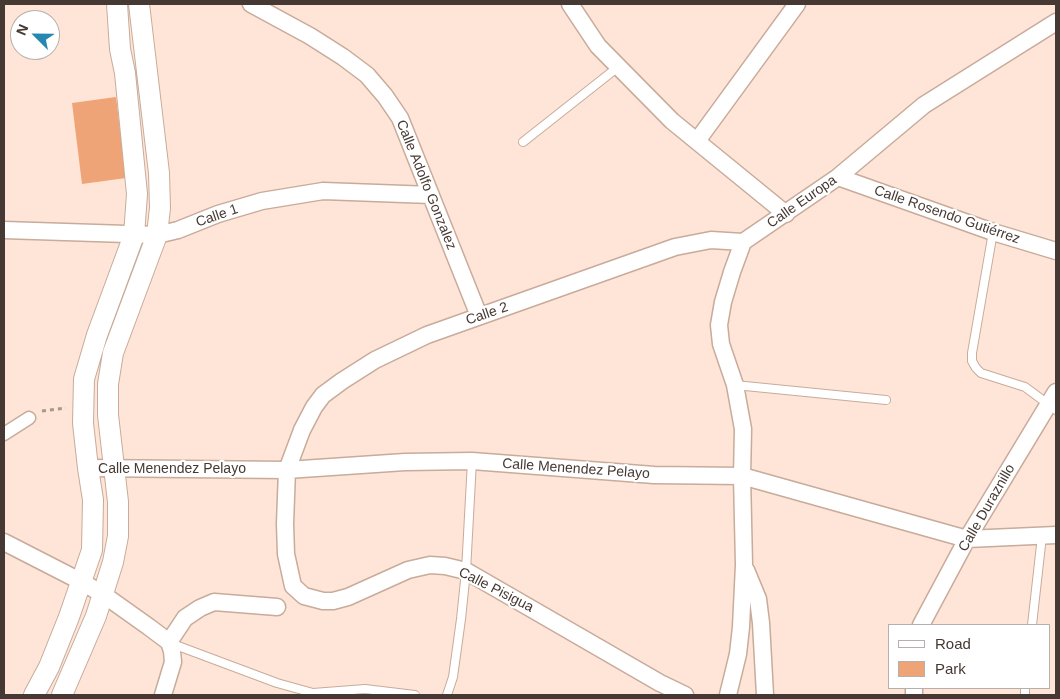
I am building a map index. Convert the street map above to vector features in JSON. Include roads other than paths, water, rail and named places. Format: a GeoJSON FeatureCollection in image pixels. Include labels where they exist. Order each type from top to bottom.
{"type":"FeatureCollection","features":[{"type":"Feature","properties":{"kind":"street"},"geometry":{"type":"LineString","coordinates":[[34,695],[49,666],[82,582],[92,550],[93,500],[83,423],[84,379],[97,335],[134,235],[137,194],[120,49],[117,4]]}},
{"type":"Feature","properties":{"kind":"street"},"geometry":{"type":"LineString","coordinates":[[62,695],[104,595],[118,536],[118,502],[108,415],[108,384],[113,353],[158,235],[160,208],[159,173],[140,4]]}},
{"type":"Feature","properties":{"kind":"street","name":"Calle Adolfo Gonzalez"},"geometry":{"type":"LineString","coordinates":[[251,4],[343,57],[367,75],[385,96],[400,118],[479,316]]}},
{"type":"Feature","properties":{"kind":"street"},"geometry":{"type":"LineString","coordinates":[[570,4],[598,46],[672,121],[786,214]]}},
{"type":"Feature","properties":{"kind":"street"},"geometry":{"type":"LineString","coordinates":[[696,140],[794,5]]}},
{"type":"Feature","properties":{"kind":"street","name":"Calle Europa"},"geometry":{"type":"LineString","coordinates":[[743,242],[838,177],[924,104],[1056,22]]}},
{"type":"Feature","properties":{"kind":"street","name":"Calle Rosendo Gutiérrez"},"geometry":{"type":"LineString","coordinates":[[838,177],[993,232],[1056,251]]}},
{"type":"Feature","properties":{"kind":"street","name":"Calle 1"},"geometry":{"type":"LineString","coordinates":[[4,230],[158,235],[262,201],[323,191],[431,196]]}},
{"type":"Feature","properties":{"kind":"street","name":"Calle 2"},"geometry":{"type":"LineString","coordinates":[[286,470],[302,430],[314,407],[323,395],[375,360],[427,336],[479,316],[675,247],[710,240],[743,242]]}},
{"type":"Feature","properties":{"kind":"street"},"geometry":{"type":"LineString","coordinates":[[728,695],[738,654],[741,627],[744,566],[743,429],[735,385],[722,344],[719,325],[729,280],[743,242]]}},
{"type":"Feature","properties":{"kind":"street","name":"Calle Duraznillo"},"geometry":{"type":"LineString","coordinates":[[922,624],[968,539],[1053,402]]}},
{"type":"Feature","properties":{"kind":"street"},"geometry":{"type":"LineString","coordinates":[[4,434],[29,418]]}},
{"type":"Feature","properties":{"kind":"street","name":"Calle Menendez Pelayo"},"geometry":{"type":"LineString","coordinates":[[88,468],[286,470],[405,462],[472,461],[654,475],[742,476],[968,539],[1049,536]]}},
{"type":"Feature","properties":{"kind":"street","name":"Calle Pisigua"},"geometry":{"type":"LineString","coordinates":[[286,470],[286,554],[293,586],[304,596],[323,601],[348,597],[408,570],[430,565],[466,571],[685,695]]}},
{"type":"Feature","properties":{"kind":"street"},"geometry":{"type":"LineString","coordinates":[[4,542],[104,595],[169,642],[173,662],[163,695]]}},
{"type":"Feature","properties":{"kind":"street"},"geometry":{"type":"LineString","coordinates":[[744,566],[758,599],[765,695]]}},
{"type":"Feature","properties":{"kind":"street"},"geometry":{"type":"LineString","coordinates":[[169,642],[185,618],[200,608],[214,602],[277,606]]}},
{"type":"Feature","properties":{"kind":"lane"},"geometry":{"type":"LineString","coordinates":[[523,142],[618,67]]}},
{"type":"Feature","properties":{"kind":"lane"},"geometry":{"type":"LineString","coordinates":[[993,232],[972,361],[981,373],[1025,387],[1053,402]]}},
{"type":"Feature","properties":{"kind":"lane"},"geometry":{"type":"LineString","coordinates":[[735,385],[886,400]]}},
{"type":"Feature","properties":{"kind":"lane"},"geometry":{"type":"LineString","coordinates":[[447,695],[454,677],[466,571],[472,461]]}},
{"type":"Feature","properties":{"kind":"lane"},"geometry":{"type":"LineString","coordinates":[[1032,624],[1049,536]]}},
{"type":"Feature","properties":{"kind":"lane"},"geometry":{"type":"LineString","coordinates":[[169,642],[276,683],[313,693],[365,689],[415,695]]}}]}
